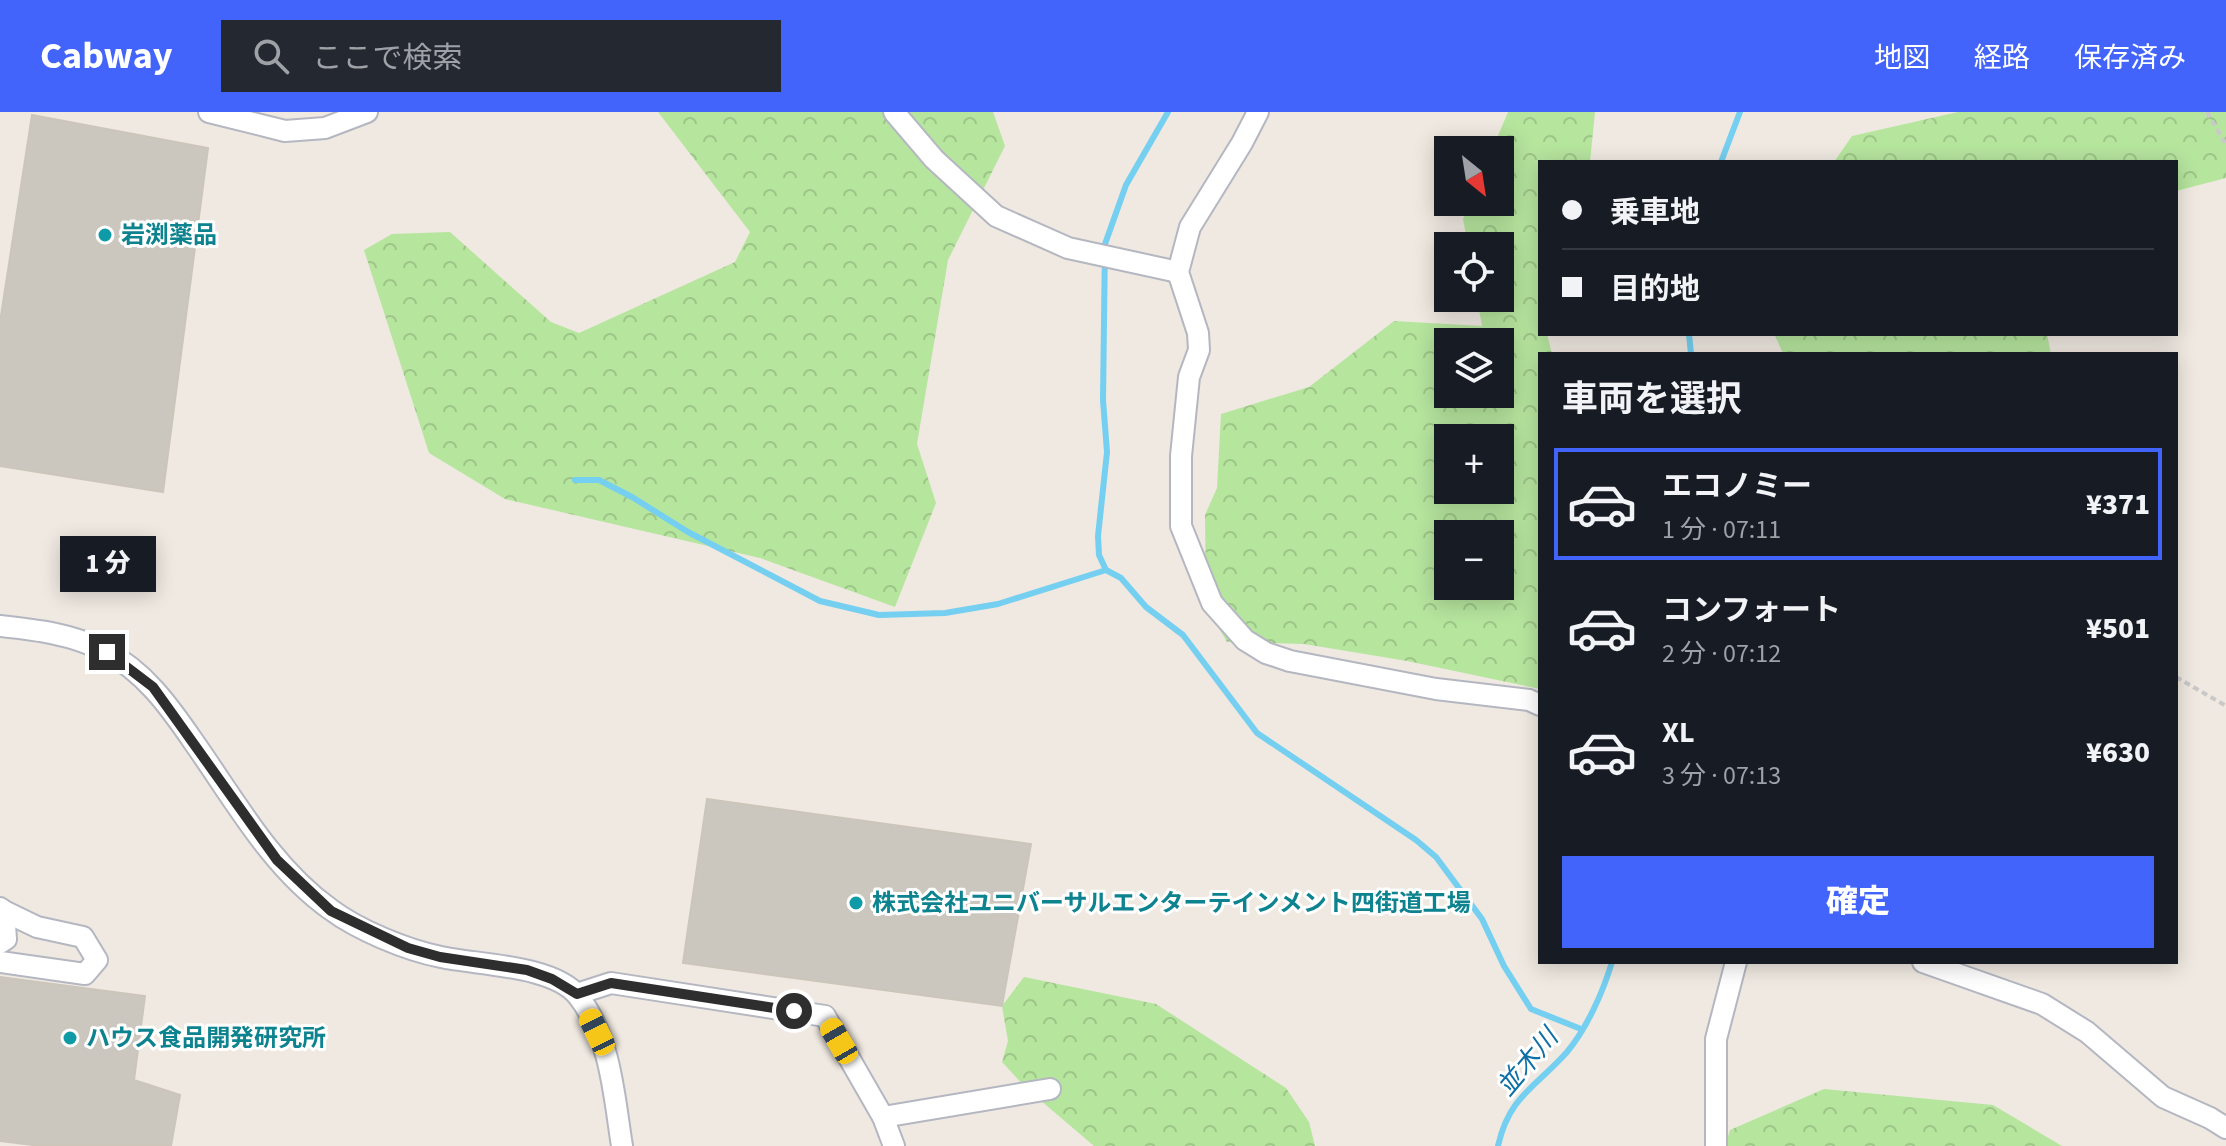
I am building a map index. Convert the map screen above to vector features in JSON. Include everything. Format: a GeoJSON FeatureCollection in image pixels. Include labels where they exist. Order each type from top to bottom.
{"type":"FeatureCollection","features":[{"type":"Feature","properties":{"kind":"street"},"geometry":{"type":"LineString","coordinates":[[209,112],[285,131],[325,128],[367,112]]}},
{"type":"Feature","properties":{"kind":"street"},"geometry":{"type":"LineString","coordinates":[[894,112],[934,159],[996,216],[1068,248],[1178,272]]}},
{"type":"Feature","properties":{"kind":"street"},"geometry":{"type":"LineString","coordinates":[[1258,112],[1190,227],[1178,272],[1198,333],[1199,350],[1189,377],[1181,456],[1181,526],[1212,603],[1245,640],[1266,653],[1290,661],[1436,689],[1529,700],[1538,704]]}},
{"type":"Feature","properties":{"kind":"street"},"geometry":{"type":"LineString","coordinates":[[0,626],[58,633],[107,652],[130,667],[153,687],[172,711],[277,860],[331,911],[408,948],[440,957],[527,970],[552,979],[577,994],[607,1058],[622,1146]]}},
{"type":"Feature","properties":{"kind":"street"},"geometry":{"type":"LineString","coordinates":[[0,943],[6,939],[2,910]]}},
{"type":"Feature","properties":{"kind":"street"},"geometry":{"type":"LineString","coordinates":[[0,962],[85,974],[97,960],[83,937],[37,927],[2,910]]}},
{"type":"Feature","properties":{"kind":"street"},"geometry":{"type":"LineString","coordinates":[[1716,1146],[1716,1039],[1735,964]]}},
{"type":"Feature","properties":{"kind":"street"},"geometry":{"type":"LineString","coordinates":[[1929,964],[2042,1004],[2087,1032],[2163,1097],[2226,1128]]}},
{"type":"Feature","properties":{"kind":"street"},"geometry":{"type":"LineString","coordinates":[[577,994],[611,983],[825,1016],[883,1117],[894,1146]]}},
{"type":"Feature","properties":{"kind":"street"},"geometry":{"type":"LineString","coordinates":[[883,1117],[1050,1089]]}},
{"type":"Feature","properties":{"kind":"path"},"geometry":{"type":"LineString","coordinates":[[2207,112],[2226,145]]}},
{"type":"Feature","properties":{"kind":"path"},"geometry":{"type":"LineString","coordinates":[[2178,678],[2226,706]]}},
{"type":"Feature","properties":{"kind":"green space"},"geometry":{"type":"Polygon","coordinates":[[[658,112],[993,112],[1005,146],[948,260],[917,444],[936,503],[895,607],[760,558],[505,499],[429,453],[364,250],[392,234],[450,232],[551,322],[579,333],[735,262],[750,232],[658,112]]]}},
{"type":"Feature","properties":{"kind":"green space"},"geometry":{"type":"Polygon","coordinates":[[[1508,112],[1595,112],[1590,160],[1538,160],[1538,336],[1548,336],[1552,352],[1538,352],[1538,689],[1407,661],[1304,644],[1227,642],[1206,606],[1205,515],[1217,488],[1221,414],[1309,387],[1394,321],[1482,326],[1480,312],[1514,312],[1514,232],[1465,232],[1464,216],[1514,216],[1514,136],[1498,136],[1508,112]]]}},
{"type":"Feature","properties":{"kind":"green space"},"geometry":{"type":"Polygon","coordinates":[[[1958,112],[2226,112],[2226,178],[2178,190],[2178,160],[1835,160],[1852,136],[1958,112]]]}},
{"type":"Feature","properties":{"kind":"green space"},"geometry":{"type":"Polygon","coordinates":[[[1775,336],[2047,336],[2051,352],[1782,352],[1775,336]]]}},
{"type":"Feature","properties":{"kind":"green space"},"geometry":{"type":"Polygon","coordinates":[[[1024,977],[1156,1004],[1286,1088],[1309,1122],[1315,1146],[1094,1146],[1026,1088],[1002,1062],[1008,1041],[1002,1006],[1024,977]]]}},
{"type":"Feature","properties":{"kind":"green space"},"geometry":{"type":"Polygon","coordinates":[[[1824,1089],[1993,1105],[2062,1146],[1725,1146],[1730,1130],[1824,1089]]]}},
{"type":"Feature","properties":{"kind":"building","name":"岩渕薬品"},"geometry":{"type":"Polygon","coordinates":[[[32,115],[208,148],[163,492],[0,466],[0,322],[32,115]]]}},
{"type":"Feature","properties":{"kind":"building","name":"株式会社ユニバーサルエンターテインメント四街道工場"},"geometry":{"type":"Polygon","coordinates":[[[707,799],[1031,844],[1002,1006],[683,963],[707,799]]]}},
{"type":"Feature","properties":{"kind":"building","name":"ハウス食品開発研究所"},"geometry":{"type":"Polygon","coordinates":[[[0,977],[145,996],[134,1080],[180,1095],[171,1146],[41,1146],[0,1141],[0,977]]]}},
{"type":"Feature","properties":{"kind":"waterway"},"geometry":{"type":"LineString","coordinates":[[1106,570],[1099,555],[1098,536],[1107,452],[1103,400],[1105,244],[1126,185],[1168,112]]}},
{"type":"Feature","properties":{"kind":"waterway","name":"並木川"},"geometry":{"type":"LineString","coordinates":[[1722,160],[1740,112]]}},
{"type":"Feature","properties":{"kind":"waterway","name":"並木川"},"geometry":{"type":"LineString","coordinates":[[1689,336],[1691,352]]}},
{"type":"Feature","properties":{"kind":"waterway"},"geometry":{"type":"LineString","coordinates":[[575,480],[599,480],[688,532],[820,601],[879,615],[945,613],[998,604],[1106,570],[1121,578],[1146,607],[1183,635],[1257,733],[1416,840],[1436,857],[1482,919],[1504,966],[1531,1009],[1581,1029]]}},
{"type":"Feature","properties":{"kind":"waterway","name":"並木川"},"geometry":{"type":"LineString","coordinates":[[1498,1146],[1516,1104],[1567,1052],[1588,1021],[1611,964]]}},
{"type":"Feature","properties":{"kind":"place","name":"岩渕薬品"},"geometry":{"type":"Point","coordinates":[105,235]}},
{"type":"Feature","properties":{"kind":"place","name":"株式会社ユニバーサルエンターテインメント四街道工場"},"geometry":{"type":"Point","coordinates":[856,903]}},
{"type":"Feature","properties":{"kind":"place","name":"ハウス食品開発研究所"},"geometry":{"type":"Point","coordinates":[70,1038]}},
{"type":"Feature","properties":{"kind":"route"},"geometry":{"type":"LineString","coordinates":[[107,652],[153,687],[277,860],[331,911],[371,932],[408,948],[440,957],[527,970],[552,979],[577,994],[611,983],[794,1011]]}}]}
